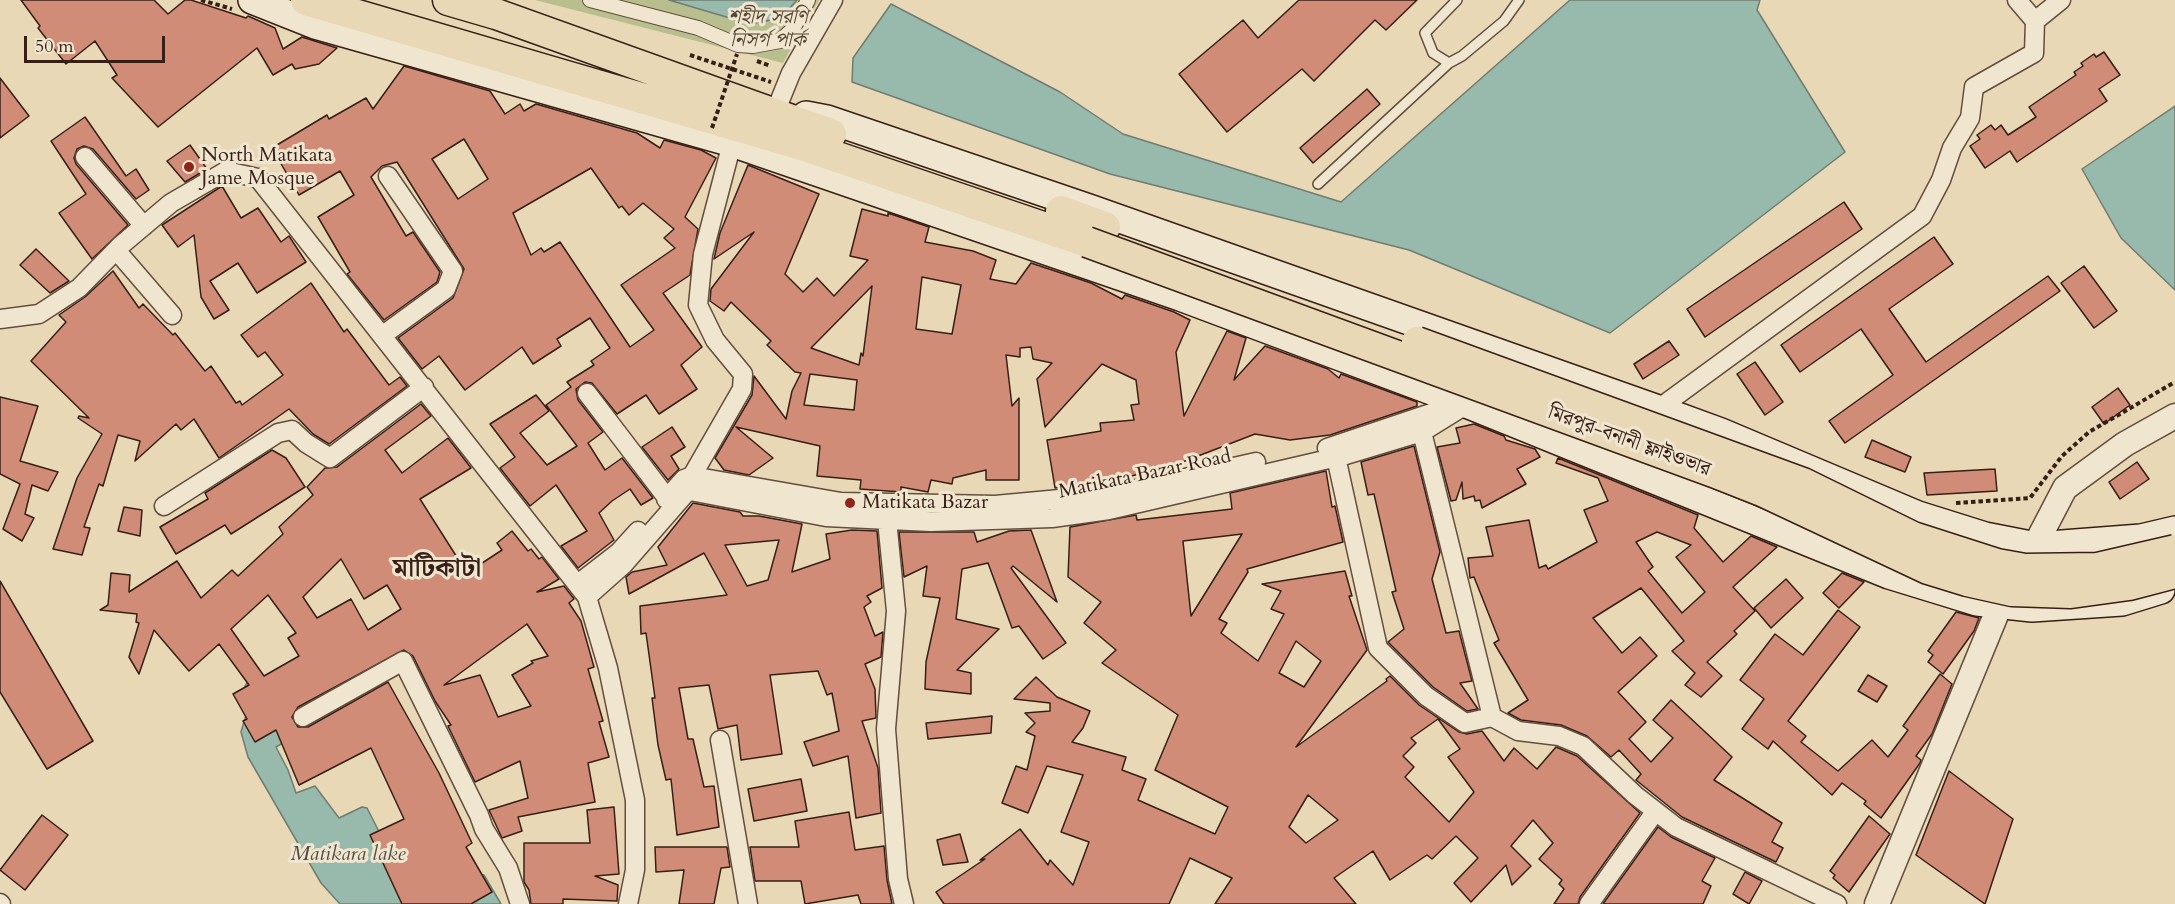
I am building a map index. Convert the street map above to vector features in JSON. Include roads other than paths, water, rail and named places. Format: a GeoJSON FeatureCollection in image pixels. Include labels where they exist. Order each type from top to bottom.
{"type":"FeatureCollection","features":[{"type":"Feature","properties":{"kind":"main road"},"geometry":{"type":"LineString","coordinates":[[252,0],[315,25],[722,136],[1180,297],[1459,402],[1889,575],[1977,602],[2032,608],[2122,602],[2175,586]]}},
{"type":"Feature","properties":{"kind":"main road"},"geometry":{"type":"LineString","coordinates":[[306,0],[802,145],[1096,234]]}},
{"type":"Feature","properties":{"kind":"main road"},"geometry":{"type":"LineString","coordinates":[[448,0],[507,18],[1096,234]]}},
{"type":"Feature","properties":{"kind":"main road"},"geometry":{"type":"LineString","coordinates":[[774,115],[803,114],[826,119],[1658,408],[1918,515],[1984,536],[2036,546],[2131,539],[2175,530]]}},
{"type":"Feature","properties":{"kind":"main road","name":"মিরপুর-বনানী ফ্লাইওভার"},"geometry":{"type":"LineString","coordinates":[[1096,234],[1803,483],[1913,537],[1955,552],[2025,569],[2070,570],[2097,568],[2175,550]]}},
{"type":"Feature","properties":{"kind":"main road","name":"মিরপুর-বনানী ফ্লাইওভার"},"geometry":{"type":"LineString","coordinates":[[1096,234],[1762,491],[1928,569],[2012,591],[2071,593],[2130,585],[2175,573]]}},
{"type":"Feature","properties":{"kind":"street"},"geometry":{"type":"LineString","coordinates":[[590,0],[698,28],[738,45],[753,46],[780,41],[793,29],[808,0]]}},
{"type":"Feature","properties":{"kind":"street"},"geometry":{"type":"LineString","coordinates":[[774,115],[791,73],[833,0]]}},
{"type":"Feature","properties":{"kind":"street"},"geometry":{"type":"LineString","coordinates":[[1658,408],[1922,216],[1941,180],[1952,148],[1970,118],[1974,87],[2034,52],[2035,21],[2018,0]]}},
{"type":"Feature","properties":{"kind":"street"},"geometry":{"type":"LineString","coordinates":[[2035,21],[2061,0]]}},
{"type":"Feature","properties":{"kind":"street"},"geometry":{"type":"LineString","coordinates":[[583,590],[684,479],[692,476],[742,389],[743,374],[715,340],[698,305],[703,254],[722,136]]}},
{"type":"Feature","properties":{"kind":"street"},"geometry":{"type":"LineString","coordinates":[[86,157],[144,226]]}},
{"type":"Feature","properties":{"kind":"street"},"geometry":{"type":"LineString","coordinates":[[0,319],[39,314],[79,288],[116,250],[171,203],[226,171],[258,178],[583,590],[608,668],[635,800],[635,870],[628,904]]}},
{"type":"Feature","properties":{"kind":"street"},"geometry":{"type":"LineString","coordinates":[[383,335],[446,289],[453,271],[388,176]]}},
{"type":"Feature","properties":{"kind":"street"},"geometry":{"type":"LineString","coordinates":[[116,250],[172,315]]}},
{"type":"Feature","properties":{"kind":"street","name":"Matikata Bazar Road"},"geometry":{"type":"LineString","coordinates":[[583,590],[624,566],[690,491],[826,517],[931,522],[1052,518],[1109,510],[1336,457],[1422,432],[1459,402],[1508,356]]}},
{"type":"Feature","properties":{"kind":"street"},"geometry":{"type":"LineString","coordinates":[[164,506],[278,433],[292,429],[306,443],[330,458],[424,387]]}},
{"type":"Feature","properties":{"kind":"street"},"geometry":{"type":"LineString","coordinates":[[587,393],[667,498]]}},
{"type":"Feature","properties":{"kind":"street","name":"Matikata Bazar Road"},"geometry":{"type":"LineString","coordinates":[[692,476],[842,502],[995,505],[1114,494],[1327,448],[1459,402]]}},
{"type":"Feature","properties":{"kind":"street"},"geometry":{"type":"LineString","coordinates":[[1877,904],[2000,605],[2036,546],[2065,488],[2125,444],[2175,416]]}},
{"type":"Feature","properties":{"kind":"street"},"geometry":{"type":"LineString","coordinates":[[1422,432],[1492,717]]}},
{"type":"Feature","properties":{"kind":"street"},"geometry":{"type":"LineString","coordinates":[[1336,457],[1378,648],[1426,696],[1465,723],[1492,717],[1518,731],[1559,736],[1583,746],[1655,812],[1676,827],[1837,904]]}},
{"type":"Feature","properties":{"kind":"street"},"geometry":{"type":"LineString","coordinates":[[887,520],[896,611],[886,729],[898,879],[904,904]]}},
{"type":"Feature","properties":{"kind":"street"},"geometry":{"type":"LineString","coordinates":[[303,717],[403,661],[479,814],[483,829],[508,868],[520,904]]}},
{"type":"Feature","properties":{"kind":"street"},"geometry":{"type":"LineString","coordinates":[[720,740],[748,904]]}},
{"type":"Feature","properties":{"kind":"street"},"geometry":{"type":"LineString","coordinates":[[1589,904],[1655,812]]}},
{"type":"Feature","properties":{"kind":"lane"},"geometry":{"type":"LineString","coordinates":[[1449,63],[1433,53],[1425,33],[1457,0]]}},
{"type":"Feature","properties":{"kind":"lane"},"geometry":{"type":"LineString","coordinates":[[1318,184],[1449,63],[1462,56],[1504,21],[1519,0]]}},
{"type":"Feature","properties":{"kind":"water"},"geometry":{"type":"Polygon","coordinates":[[[669,0],[797,0],[788,10],[771,20],[750,24],[669,0]]]}},
{"type":"Feature","properties":{"kind":"water"},"geometry":{"type":"Polygon","coordinates":[[[1570,0],[1760,0],[1757,10],[1845,152],[1610,333],[1409,250],[1110,174],[852,82],[853,58],[891,4],[1060,92],[1123,134],[1341,202],[1570,0]]]}},
{"type":"Feature","properties":{"kind":"water"},"geometry":{"type":"Polygon","coordinates":[[[2175,106],[2175,290],[2121,238],[2082,169],[2175,106]]]}},
{"type":"Feature","properties":{"kind":"water","name":"Matikara lake"},"geometry":{"type":"Polygon","coordinates":[[[251,676],[292,722],[298,723],[302,732],[276,747],[288,770],[296,793],[315,786],[339,818],[362,807],[367,808],[393,859],[484,875],[501,904],[340,904],[321,883],[248,757],[241,732],[247,712],[244,688],[251,676]]]}},
{"type":"Feature","properties":{"kind":"place","name":"North Matikata Jame Mosque"},"geometry":{"type":"Point","coordinates":[189,167]}},
{"type":"Feature","properties":{"kind":"place","name":"Matikata Bazar"},"geometry":{"type":"Point","coordinates":[850,503]}},
{"type":"Feature","properties":{"kind":"district","name":"মাটিকাটা"},"geometry":{"type":"Point","coordinates":[437,570]}},
{"type":"Feature","properties":{"kind":"park label","name":"শহীদ সরণি নিসর্গ পার্ক"},"geometry":{"type":"Point","coordinates":[768,30]}}]}
